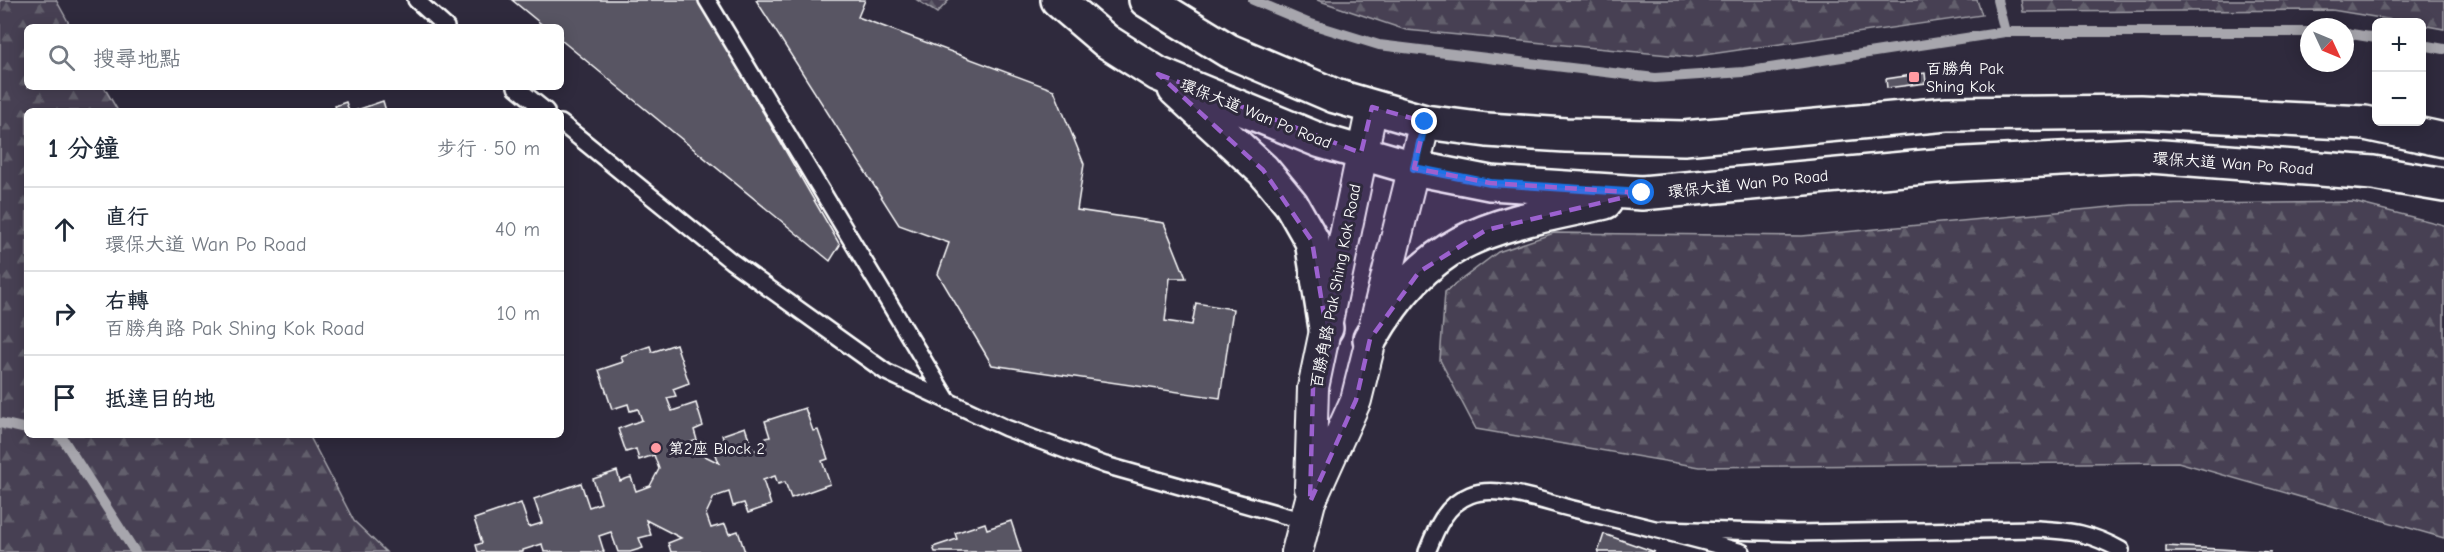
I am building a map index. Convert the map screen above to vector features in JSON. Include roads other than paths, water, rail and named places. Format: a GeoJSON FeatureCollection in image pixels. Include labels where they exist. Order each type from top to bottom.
{"type":"FeatureCollection","features":[{"type":"Feature","properties":{"kind":"main road","name":"環保大道 Wan Po Road"},"geometry":{"type":"LineString","coordinates":[[1058,0],[1107,41],[1158,74],[1321,141],[1414,168],[1490,183],[1642,193],[1947,165],[2137,156],[2373,173],[2444,185]]}},
{"type":"Feature","properties":{"kind":"main road"},"geometry":{"type":"LineString","coordinates":[[1146,0],[1229,51],[1335,96],[1425,122],[1487,130],[1684,138],[1947,114],[2140,112],[2366,123],[2444,140]]}},
{"type":"Feature","properties":{"kind":"main road"},"geometry":{"type":"LineString","coordinates":[[1158,74],[1263,170],[1291,204],[1312,241],[1326,328]]}},
{"type":"Feature","properties":{"kind":"main road"},"geometry":{"type":"LineString","coordinates":[[1370,339],[1385,312],[1419,272],[1443,253],[1465,240],[1486,230],[1642,193]]}},
{"type":"Feature","properties":{"kind":"street","name":"百勝角路 Pak Shing Kok Road"},"geometry":{"type":"LineString","coordinates":[[1307,512],[1313,388],[1372,107]]}},
{"type":"Feature","properties":{"kind":"street","name":"百勝角路 Pak Shing Kok Road"},"geometry":{"type":"LineString","coordinates":[[1297,552],[1307,512],[1356,400],[1425,122]]}},
{"type":"Feature","properties":{"kind":"lane"},"geometry":{"type":"LineString","coordinates":[[416,0],[443,24]]}},
{"type":"Feature","properties":{"kind":"lane"},"geometry":{"type":"LineString","coordinates":[[707,0],[949,401]]}},
{"type":"Feature","properties":{"kind":"lane"},"geometry":{"type":"LineString","coordinates":[[520,90],[542,108]]}},
{"type":"Feature","properties":{"kind":"lane"},"geometry":{"type":"LineString","coordinates":[[564,125],[731,261],[886,372],[1006,428],[1105,465],[1307,512]]}},
{"type":"Feature","properties":{"kind":"lane"},"geometry":{"type":"LineString","coordinates":[[1427,552],[1448,510],[1470,495],[1502,492],[1662,529],[1742,552]]}},
{"type":"Feature","properties":{"kind":"lane"},"geometry":{"type":"LineString","coordinates":[[1662,529],[1795,533],[2038,529],[2077,531],[2102,539],[2121,550]]}},
{"type":"Feature","properties":{"kind":"waterway"},"geometry":{"type":"LineString","coordinates":[[1253,0],[1308,23],[1379,45],[1655,78],[1744,72],[2005,32],[2300,32]]}},
{"type":"Feature","properties":{"kind":"waterway"},"geometry":{"type":"LineString","coordinates":[[1997,0],[2005,32]]}},
{"type":"Feature","properties":{"kind":"waterway"},"geometry":{"type":"LineString","coordinates":[[2354,34],[2372,37]]}},
{"type":"Feature","properties":{"kind":"waterway"},"geometry":{"type":"LineString","coordinates":[[2426,46],[2444,49]]}},
{"type":"Feature","properties":{"kind":"waterway"},"geometry":{"type":"LineString","coordinates":[[0,423],[24,428]]}},
{"type":"Feature","properties":{"kind":"waterway"},"geometry":{"type":"LineString","coordinates":[[62,438],[135,552]]}},
{"type":"Feature","properties":{"kind":"place","name":"百勝角 Pak Shing Kok"},"geometry":{"type":"Point","coordinates":[1914,77]}},
{"type":"Feature","properties":{"kind":"place","name":"第2座 Block 2"},"geometry":{"type":"Point","coordinates":[656,448]}}]}
